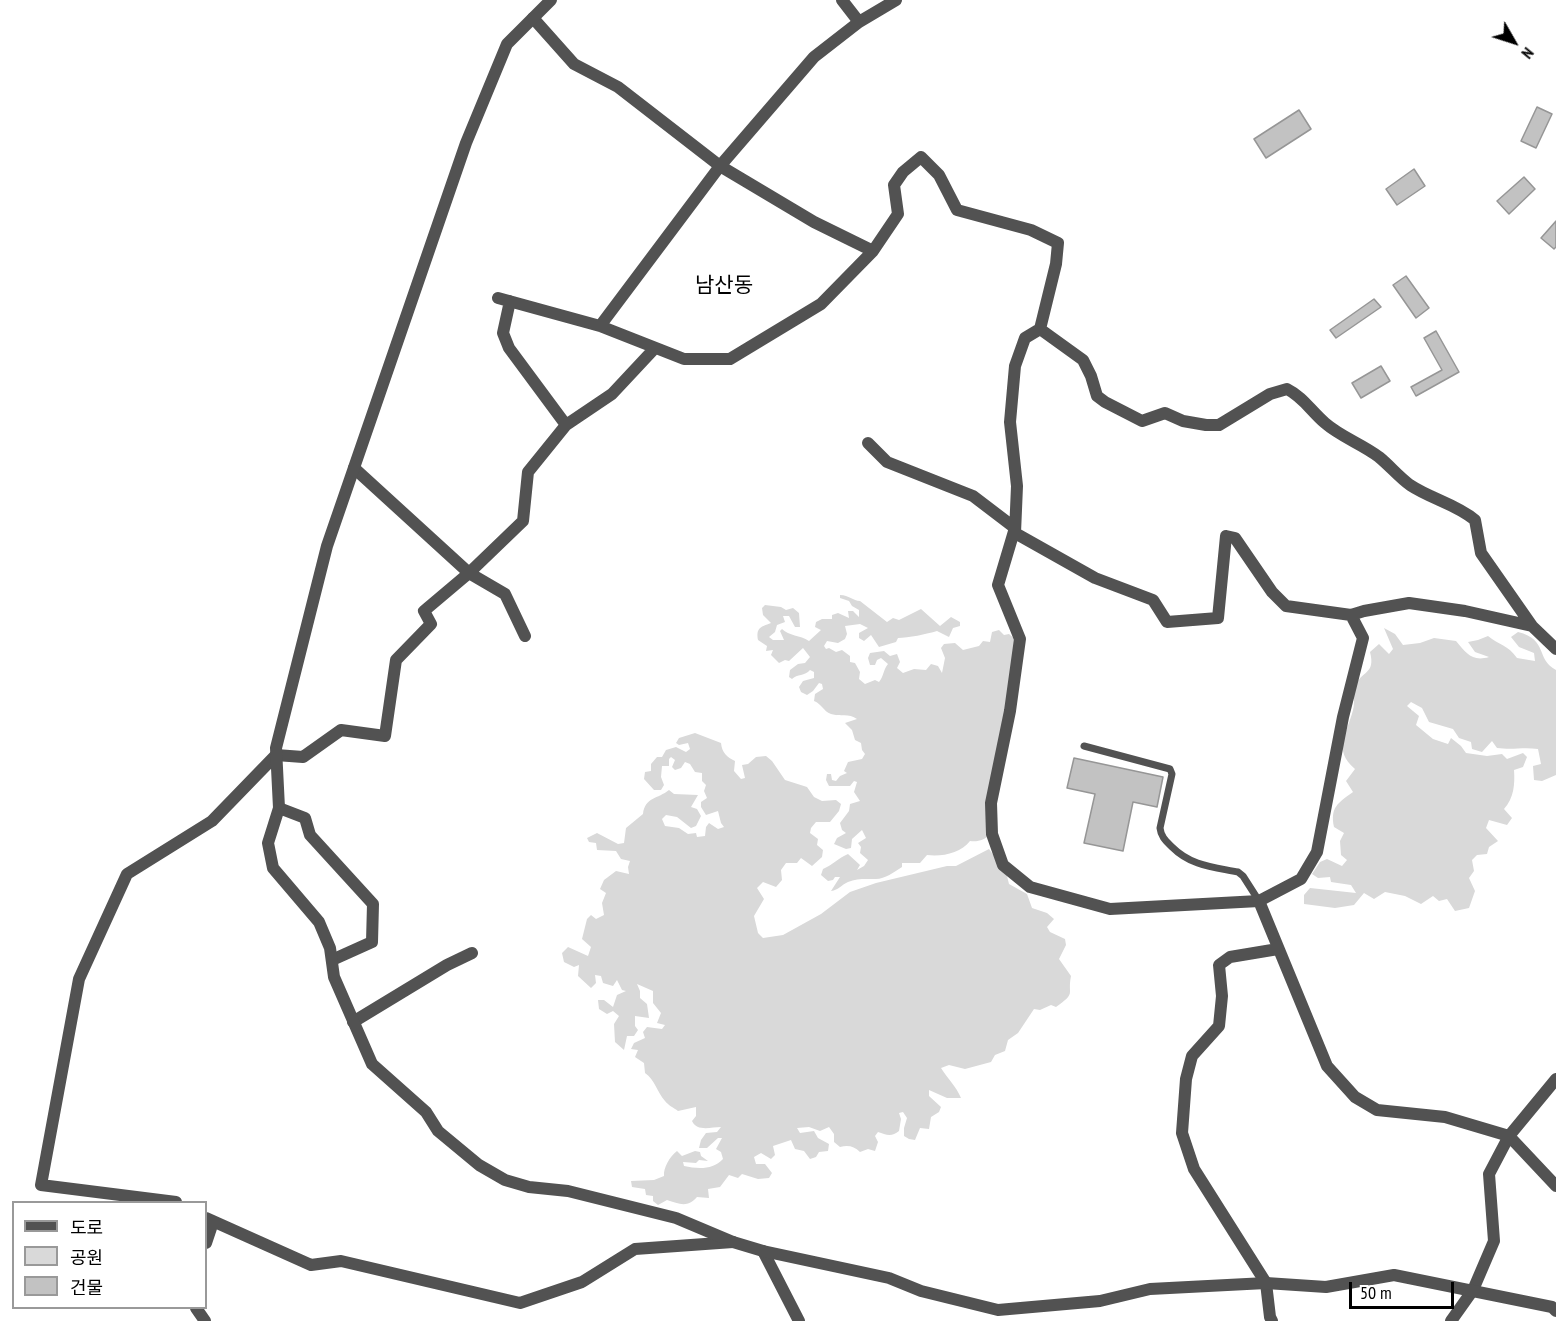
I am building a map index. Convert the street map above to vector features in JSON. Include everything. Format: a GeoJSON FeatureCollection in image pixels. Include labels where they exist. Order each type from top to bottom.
{"type":"FeatureCollection","features":[{"type":"Feature","properties":{"kind":"street"},"geometry":{"type":"LineString","coordinates":[[551,0],[507,44],[466,143],[327,546],[276,748],[279,808],[268,843],[273,868],[319,922],[330,948],[334,977],[372,1064],[426,1112],[438,1131],[478,1165],[505,1180],[529,1187],[568,1191],[676,1218],[733,1242],[763,1251],[889,1278],[921,1291],[998,1310],[1100,1301],[1150,1289],[1266,1283],[1326,1287],[1394,1275],[1552,1307],[1556,1311]]}},
{"type":"Feature","properties":{"kind":"street"},"geometry":{"type":"LineString","coordinates":[[842,0],[860,21]]}},
{"type":"Feature","properties":{"kind":"street"},"geometry":{"type":"LineString","coordinates":[[600,326],[720,166],[814,57],[860,21],[896,0]]}},
{"type":"Feature","properties":{"kind":"street"},"geometry":{"type":"LineString","coordinates":[[533,18],[574,64],[618,87],[720,166],[814,222],[873,251]]}},
{"type":"Feature","properties":{"kind":"street"},"geometry":{"type":"LineString","coordinates":[[566,425],[508,348],[503,333],[504,300],[600,326],[684,359],[730,359],[822,304],[873,251],[898,214],[894,185],[903,172],[921,157],[939,175],[957,210],[1031,230],[1058,243],[1056,264],[1041,329],[1025,338],[1015,366],[1010,422],[1017,486],[1015,528],[998,585],[1020,639],[1010,711],[991,803],[992,834],[1003,865],[1030,887],[1110,909],[1259,901],[1301,879],[1317,852],[1343,717],[1363,638],[1351,615]]}},
{"type":"Feature","properties":{"kind":"street"},"geometry":{"type":"LineString","coordinates":[[1041,329],[1083,360],[1097,396],[1143,421],[1165,413],[1183,421],[1219,425],[1270,394],[1287,389],[1299,395],[1323,422],[1343,437],[1377,456],[1410,484],[1438,501],[1465,512],[1475,520],[1481,553],[1532,626],[1556,649]]}},
{"type":"Feature","properties":{"kind":"street"},"geometry":{"type":"LineString","coordinates":[[276,755],[303,757],[341,730],[385,736],[396,660],[431,624],[424,611],[469,573],[523,520],[528,472],[566,425],[612,394],[655,348]]}},
{"type":"Feature","properties":{"kind":"street"},"geometry":{"type":"LineString","coordinates":[[868,443],[887,462],[972,496],[1015,528],[1015,532],[1095,578],[1153,600],[1167,622],[1218,618],[1226,536],[1235,538],[1272,592],[1286,606],[1351,615],[1364,610],[1409,603],[1465,610],[1532,626]]}},
{"type":"Feature","properties":{"kind":"street"},"geometry":{"type":"LineString","coordinates":[[354,468],[469,573],[505,594],[525,636]]}},
{"type":"Feature","properties":{"kind":"street"},"geometry":{"type":"LineString","coordinates":[[161,1201],[41,1185],[79,979],[127,874],[212,821],[276,755]]}},
{"type":"Feature","properties":{"kind":"street"},"geometry":{"type":"LineString","coordinates":[[279,808],[305,818],[310,836],[373,904],[372,942],[332,960]]}},
{"type":"Feature","properties":{"kind":"street"},"geometry":{"type":"LineString","coordinates":[[1259,901],[1327,1066],[1355,1097],[1377,1110],[1445,1117],[1509,1136],[1556,1186]]}},
{"type":"Feature","properties":{"kind":"street"},"geometry":{"type":"LineString","coordinates":[[1272,1321],[1266,1283],[1194,1169],[1182,1133],[1186,1079],[1192,1056],[1219,1026],[1222,996],[1219,966],[1230,957],[1278,949]]}},
{"type":"Feature","properties":{"kind":"street"},"geometry":{"type":"LineString","coordinates":[[353,1022],[447,965],[472,953]]}},
{"type":"Feature","properties":{"kind":"street"},"geometry":{"type":"LineString","coordinates":[[1451,1321],[1473,1290],[1494,1241],[1489,1174],[1509,1136],[1556,1079]]}},
{"type":"Feature","properties":{"kind":"street"},"geometry":{"type":"LineString","coordinates":[[207,1235],[209,1220],[311,1265],[341,1261],[520,1303],[582,1282],[635,1249],[733,1242]]}},
{"type":"Feature","properties":{"kind":"street"},"geometry":{"type":"LineString","coordinates":[[763,1251],[799,1321]]}},
{"type":"Feature","properties":{"kind":"lane"},"geometry":{"type":"LineString","coordinates":[[1084,746],[1170,769],[1172,774],[1160,828],[1161,836],[1182,857],[1190,861],[1238,872],[1259,901]]}},
{"type":"Feature","properties":{"kind":"green space"},"geometry":{"type":"Polygon","coordinates":[[[840,595],[860,601],[887,622],[893,618],[899,620],[921,609],[940,626],[951,617],[960,622],[960,626],[953,628],[949,637],[937,631],[898,638],[896,642],[879,647],[871,635],[864,641],[859,638],[859,633],[868,628],[860,624],[845,626],[847,634],[845,639],[838,643],[827,641],[824,646],[836,652],[842,650],[850,656],[850,662],[855,663],[860,672],[859,679],[865,684],[875,680],[879,682],[888,664],[881,658],[875,665],[870,665],[868,658],[870,653],[884,651],[890,656],[897,654],[900,662],[897,668],[903,673],[914,669],[926,670],[931,664],[938,666],[942,673],[945,658],[941,648],[944,644],[955,643],[963,650],[979,646],[983,641],[990,642],[992,632],[999,630],[1004,635],[1009,634],[1015,639],[990,834],[981,840],[970,841],[962,849],[951,853],[927,855],[920,863],[902,863],[902,867],[883,878],[858,879],[831,891],[840,877],[828,881],[821,875],[823,869],[848,854],[860,865],[857,870],[868,860],[860,853],[861,847],[858,843],[866,838],[862,830],[852,839],[851,848],[846,849],[834,844],[837,838],[846,833],[842,830],[840,823],[849,811],[850,804],[860,801],[854,792],[857,782],[854,781],[850,786],[829,786],[826,780],[827,774],[831,774],[832,780],[836,781],[847,773],[844,771],[848,762],[862,759],[865,754],[861,743],[855,740],[852,730],[845,723],[857,719],[851,716],[831,714],[814,701],[815,694],[823,689],[822,684],[819,683],[807,695],[801,692],[799,687],[803,681],[814,678],[814,672],[810,670],[792,679],[789,677],[790,670],[798,664],[805,663],[810,657],[803,648],[789,661],[779,663],[771,655],[773,650],[766,651],[767,646],[758,640],[758,633],[760,629],[771,623],[763,615],[762,608],[765,605],[786,610],[793,608],[799,613],[800,627],[795,627],[789,616],[783,616],[785,622],[777,625],[775,632],[769,637],[773,640],[784,640],[780,631],[782,629],[809,641],[821,630],[815,627],[816,622],[822,619],[832,619],[832,615],[838,613],[849,618],[848,611],[853,611],[859,617],[859,610],[849,601],[840,598],[840,595]]]}},
{"type":"Feature","properties":{"kind":"green space"},"geometry":{"type":"Polygon","coordinates":[[[1384,628],[1395,634],[1403,645],[1434,638],[1456,641],[1466,653],[1478,658],[1489,657],[1475,652],[1468,642],[1488,636],[1507,648],[1517,658],[1535,661],[1534,653],[1519,647],[1511,637],[1518,632],[1534,640],[1546,661],[1556,670],[1556,775],[1542,781],[1534,780],[1533,766],[1541,764],[1538,749],[1497,748],[1492,741],[1482,752],[1472,749],[1471,742],[1459,738],[1453,729],[1429,722],[1422,708],[1411,702],[1407,706],[1419,716],[1416,725],[1433,739],[1448,744],[1451,738],[1466,753],[1487,756],[1502,754],[1507,759],[1523,753],[1527,757],[1523,767],[1514,770],[1513,791],[1504,809],[1512,818],[1507,825],[1489,820],[1486,828],[1498,841],[1489,847],[1487,854],[1477,855],[1472,860],[1474,871],[1469,878],[1475,891],[1469,908],[1455,911],[1447,899],[1439,901],[1433,896],[1421,904],[1405,896],[1385,892],[1374,899],[1364,893],[1354,905],[1335,908],[1304,904],[1304,895],[1310,888],[1356,893],[1351,885],[1331,882],[1330,877],[1318,878],[1312,874],[1320,862],[1327,859],[1342,866],[1347,860],[1341,855],[1340,841],[1344,833],[1334,827],[1333,820],[1336,806],[1353,792],[1346,781],[1355,769],[1344,755],[1343,741],[1353,710],[1355,687],[1371,665],[1370,652],[1379,644],[1389,654],[1393,649],[1384,628]]]}},
{"type":"Feature","properties":{"kind":"green space"},"geometry":{"type":"Polygon","coordinates":[[[695,733],[721,743],[725,754],[735,761],[734,771],[741,779],[745,778],[742,765],[748,764],[756,757],[766,756],[785,780],[807,787],[814,797],[822,801],[836,800],[841,804],[839,811],[830,822],[816,822],[811,828],[810,833],[818,839],[817,845],[823,850],[822,857],[812,866],[801,858],[797,863],[786,863],[781,870],[782,880],[776,887],[763,882],[757,888],[764,899],[754,916],[758,933],[763,938],[783,935],[821,914],[850,892],[876,883],[947,866],[956,866],[989,849],[1006,872],[1009,884],[1027,894],[1032,908],[1047,913],[1054,919],[1047,927],[1050,932],[1065,939],[1066,945],[1059,959],[1071,976],[1070,993],[1067,999],[1056,1007],[1051,1005],[1040,1010],[1034,1009],[1018,1033],[1008,1040],[1005,1051],[995,1055],[991,1062],[965,1069],[949,1065],[941,1068],[961,1098],[947,1098],[929,1090],[929,1096],[941,1107],[939,1112],[931,1117],[929,1129],[920,1128],[915,1140],[904,1136],[907,1118],[903,1112],[899,1113],[901,1119],[899,1131],[889,1135],[878,1132],[875,1136],[878,1142],[875,1151],[868,1149],[860,1152],[851,1146],[840,1147],[834,1142],[834,1134],[829,1127],[820,1131],[809,1127],[797,1128],[800,1133],[814,1131],[818,1138],[829,1144],[828,1151],[819,1152],[816,1157],[810,1159],[804,1151],[795,1149],[791,1140],[773,1146],[775,1155],[771,1159],[761,1153],[754,1157],[756,1164],[765,1164],[772,1173],[769,1178],[758,1179],[742,1174],[738,1178],[729,1175],[720,1187],[708,1189],[709,1198],[697,1197],[690,1203],[683,1204],[667,1200],[658,1205],[653,1201],[653,1196],[646,1195],[645,1189],[632,1187],[631,1181],[654,1180],[664,1176],[668,1162],[677,1151],[682,1156],[695,1151],[700,1152],[701,1156],[708,1161],[683,1162],[684,1166],[705,1168],[719,1163],[723,1159],[721,1152],[716,1149],[722,1138],[718,1138],[707,1148],[699,1148],[706,1133],[717,1132],[721,1127],[697,1127],[692,1121],[696,1116],[696,1107],[678,1111],[668,1104],[645,1073],[644,1063],[635,1057],[638,1050],[631,1049],[634,1043],[645,1038],[643,1032],[647,1027],[662,1029],[665,1025],[657,1023],[661,1013],[653,1003],[653,991],[637,984],[640,998],[647,1004],[649,1018],[635,1016],[635,1026],[638,1030],[634,1036],[627,1036],[624,1050],[615,1042],[614,1024],[619,1016],[613,1011],[607,1014],[599,1009],[598,1000],[604,1000],[613,1007],[617,995],[626,991],[622,990],[617,980],[613,986],[603,983],[601,976],[595,975],[596,983],[591,988],[578,976],[579,965],[574,967],[564,962],[562,953],[568,947],[588,956],[591,947],[582,939],[587,919],[591,915],[596,919],[604,915],[602,903],[606,893],[600,889],[604,880],[616,871],[629,874],[630,861],[621,859],[616,851],[597,850],[596,843],[589,842],[587,838],[597,833],[618,844],[624,843],[626,828],[643,814],[646,804],[669,790],[674,794],[698,795],[691,807],[697,809],[701,816],[696,826],[691,828],[677,817],[666,815],[662,819],[665,826],[679,828],[688,834],[696,833],[697,837],[705,836],[709,823],[718,829],[724,827],[718,811],[706,815],[701,807],[701,802],[707,798],[704,791],[706,785],[702,781],[702,773],[695,772],[690,764],[685,762],[681,768],[675,770],[672,767],[675,760],[671,757],[669,766],[662,766],[661,777],[664,785],[661,790],[654,790],[644,779],[645,772],[651,771],[651,764],[657,757],[662,757],[666,750],[676,747],[686,752],[690,749],[688,743],[679,745],[676,743],[679,738],[695,733]]]}},
{"type":"Feature","properties":{"kind":"building"},"geometry":{"type":"Polygon","coordinates":[[[1537,107],[1552,114],[1536,148],[1521,141],[1537,107]]]}},
{"type":"Feature","properties":{"kind":"building"},"geometry":{"type":"Polygon","coordinates":[[[1299,110],[1311,129],[1266,158],[1254,139],[1299,110]]]}},
{"type":"Feature","properties":{"kind":"building"},"geometry":{"type":"Polygon","coordinates":[[[1414,169],[1425,186],[1397,205],[1386,189],[1414,169]]]}},
{"type":"Feature","properties":{"kind":"building"},"geometry":{"type":"Polygon","coordinates":[[[1524,177],[1535,189],[1509,214],[1497,201],[1524,177]]]}},
{"type":"Feature","properties":{"kind":"building"},"geometry":{"type":"Polygon","coordinates":[[[1556,221],[1556,247],[1554,249],[1541,238],[1556,221]]]}},
{"type":"Feature","properties":{"kind":"building"},"geometry":{"type":"Polygon","coordinates":[[[1406,276],[1429,308],[1416,318],[1393,285],[1406,276]]]}},
{"type":"Feature","properties":{"kind":"building"},"geometry":{"type":"Polygon","coordinates":[[[1374,299],[1381,307],[1336,338],[1330,330],[1374,299]]]}},
{"type":"Feature","properties":{"kind":"building"},"geometry":{"type":"Polygon","coordinates":[[[1436,331],[1459,372],[1416,396],[1411,387],[1442,370],[1424,338],[1436,331]]]}},
{"type":"Feature","properties":{"kind":"building"},"geometry":{"type":"Polygon","coordinates":[[[1381,366],[1390,381],[1361,398],[1352,383],[1381,366]]]}},
{"type":"Feature","properties":{"kind":"building"},"geometry":{"type":"Polygon","coordinates":[[[1074,758],[1163,777],[1157,807],[1133,802],[1123,851],[1084,843],[1095,794],[1067,788],[1074,758]]]}},
{"type":"Feature","properties":{"kind":"district","name":"남산동"},"geometry":{"type":"Point","coordinates":[724,286]}}]}
